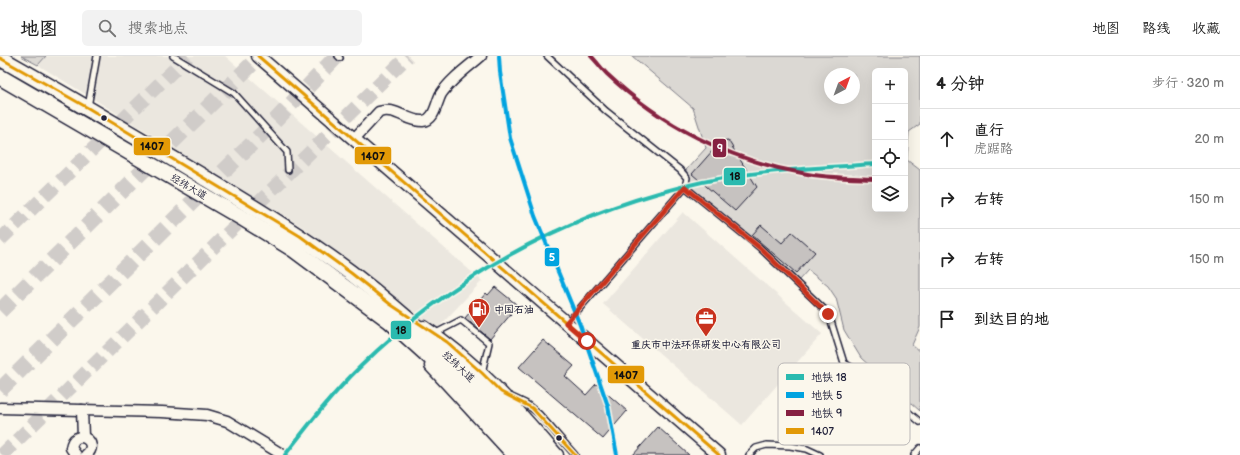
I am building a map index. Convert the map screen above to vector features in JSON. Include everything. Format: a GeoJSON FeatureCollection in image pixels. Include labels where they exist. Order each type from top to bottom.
{"type":"FeatureCollection","features":[{"type":"Feature","properties":{"kind":"main road","name":"经纬大道"},"geometry":{"type":"LineString","coordinates":[[0,58],[88,108],[300,236],[351,273],[390,304],[461,367],[543,455]]}},
{"type":"Feature","properties":{"kind":"main road","name":"经纬大道"},"geometry":{"type":"LineString","coordinates":[[0,77],[250,222],[293,249],[390,321],[453,378],[528,455]]}},
{"type":"Feature","properties":{"kind":"street"},"geometry":{"type":"LineString","coordinates":[[8,56],[18,68]]}},
{"type":"Feature","properties":{"kind":"street"},"geometry":{"type":"LineString","coordinates":[[258,56],[719,454]]}},
{"type":"Feature","properties":{"kind":"street"},"geometry":{"type":"LineString","coordinates":[[354,139],[379,112],[384,110],[390,110],[417,120],[428,120],[432,115],[440,95],[451,82],[481,56]]}},
{"type":"Feature","properties":{"kind":"street"},"geometry":{"type":"LineString","coordinates":[[390,304],[447,342],[482,373],[557,455]]}},
{"type":"Feature","properties":{"kind":"street"},"geometry":{"type":"LineString","coordinates":[[390,321],[513,455]]}},
{"type":"Feature","properties":{"kind":"street"},"geometry":{"type":"LineString","coordinates":[[0,408],[162,412],[207,415],[227,421],[283,455]]}},
{"type":"Feature","properties":{"kind":"street"},"geometry":{"type":"LineString","coordinates":[[82,410],[83,437]]}},
{"type":"Feature","properties":{"kind":"street"},"geometry":{"type":"LineString","coordinates":[[72,453],[74,439],[83,437],[89,440],[91,446],[89,453],[86,455]]}},
{"type":"Feature","properties":{"kind":"lane"},"geometry":{"type":"LineString","coordinates":[[88,108],[97,56]]}},
{"type":"Feature","properties":{"kind":"lane"},"geometry":{"type":"LineString","coordinates":[[173,56],[234,94],[287,152],[288,170]]}},
{"type":"Feature","properties":{"kind":"lane"},"geometry":{"type":"LineString","coordinates":[[547,56],[606,111],[687,178],[685,187],[566,323]]}},
{"type":"Feature","properties":{"kind":"lane"},"geometry":{"type":"LineString","coordinates":[[685,187],[760,248],[824,309],[830,318],[844,363]]}},
{"type":"Feature","properties":{"kind":"lane"},"geometry":{"type":"LineString","coordinates":[[434,334],[461,320],[489,343],[482,373]]}},
{"type":"Feature","properties":{"kind":"lane"},"geometry":{"type":"LineString","coordinates":[[501,392],[532,408],[575,455]]}},
{"type":"Feature","properties":{"kind":"lane"},"geometry":{"type":"LineString","coordinates":[[910,414],[920,422]]}},
{"type":"Feature","properties":{"kind":"lane"},"geometry":{"type":"LineString","coordinates":[[748,455],[756,448],[767,445],[790,446],[807,449],[820,455]]}},
{"type":"Feature","properties":{"kind":"lane"},"geometry":{"type":"LineString","coordinates":[[914,455],[920,448]]}},
{"type":"Feature","properties":{"kind":"shaded area"},"geometry":{"type":"Polygon","coordinates":[[[21,56],[46,56],[38,65],[21,56]]]}},
{"type":"Feature","properties":{"kind":"shaded area"},"geometry":{"type":"Polygon","coordinates":[[[46,56],[225,56],[482,281],[436,330],[304,228],[38,65],[46,56]]]}},
{"type":"Feature","properties":{"kind":"shaded area"},"geometry":{"type":"Polygon","coordinates":[[[632,56],[920,56],[920,124],[909,132],[908,146],[908,68],[872,68],[872,212],[908,212],[908,161],[920,170],[920,327],[912,345],[920,352],[920,411],[910,402],[910,363],[867,363],[861,358],[844,330],[836,298],[828,286],[808,270],[799,280],[762,245],[693,189],[686,170],[706,148],[693,108],[632,56]]]}},
{"type":"Feature","properties":{"kind":"shaded area"},"geometry":{"type":"Polygon","coordinates":[[[683,212],[822,334],[797,363],[778,363],[778,384],[742,425],[603,304],[683,212]]]}},
{"type":"Feature","properties":{"kind":"building"},"geometry":{"type":"Polygon","coordinates":[[[728,140],[757,187],[735,211],[692,174],[721,141],[728,140]]]}},
{"type":"Feature","properties":{"kind":"building"},"geometry":{"type":"Polygon","coordinates":[[[761,225],[782,243],[792,232],[815,252],[796,273],[752,235],[761,225]]]}},
{"type":"Feature","properties":{"kind":"building"},"geometry":{"type":"Polygon","coordinates":[[[495,287],[516,304],[509,313],[511,314],[490,339],[465,318],[486,293],[488,295],[495,287]]]}},
{"type":"Feature","properties":{"kind":"building"},"geometry":{"type":"Polygon","coordinates":[[[543,340],[574,366],[565,376],[586,395],[596,384],[627,411],[603,439],[519,367],[543,340]]]}},
{"type":"Feature","properties":{"kind":"building"},"geometry":{"type":"Polygon","coordinates":[[[658,427],[689,455],[633,455],[658,427]]]}},
{"type":"Feature","properties":{"kind":"tunnel"},"geometry":{"type":"LineString","coordinates":[[0,240],[188,56]]}},
{"type":"Feature","properties":{"kind":"tunnel"},"geometry":{"type":"LineString","coordinates":[[0,311],[260,56]]}},
{"type":"Feature","properties":{"kind":"tunnel"},"geometry":{"type":"LineString","coordinates":[[0,390],[273,123],[337,56]]}},
{"type":"Feature","properties":{"kind":"tunnel"},"geometry":{"type":"LineString","coordinates":[[2,455],[408,56]]}},
{"type":"Feature","properties":{"kind":"metro line","name":"5"},"geometry":{"type":"LineString","coordinates":[[499,56],[510,138],[535,216],[580,325],[608,406],[617,455]]}},
{"type":"Feature","properties":{"kind":"metro line","name":"9"},"geometry":{"type":"LineString","coordinates":[[591,56],[607,74],[650,109],[697,138],[722,149],[775,167],[811,175],[872,179]]}},
{"type":"Feature","properties":{"kind":"metro line","name":"18"},"geometry":{"type":"LineString","coordinates":[[285,455],[312,420],[341,387],[361,366],[395,335],[431,306],[469,279],[550,234],[592,216],[636,200],[681,187],[729,177],[777,171],[872,164]]}},
{"type":"Feature","properties":{"kind":"transit line","name":"1407"},"geometry":{"type":"LineString","coordinates":[[258,56],[719,455]]}},
{"type":"Feature","properties":{"kind":"transit line","name":"1407"},"geometry":{"type":"LineString","coordinates":[[0,58],[88,108],[300,236],[351,273],[390,304],[447,342],[501,392],[532,408],[575,455]]}},
{"type":"Feature","properties":{"kind":"place","name":"中国石油"},"geometry":{"type":"Point","coordinates":[479,328]}},
{"type":"Feature","properties":{"kind":"place","name":"重庆市中法环保研发中心有限公司"},"geometry":{"type":"Point","coordinates":[706,338]}},
{"type":"Feature","properties":{"kind":"route"},"geometry":{"type":"LineString","coordinates":[[587,341],[566,323],[685,187],[742,232],[828,314]]}}]}
